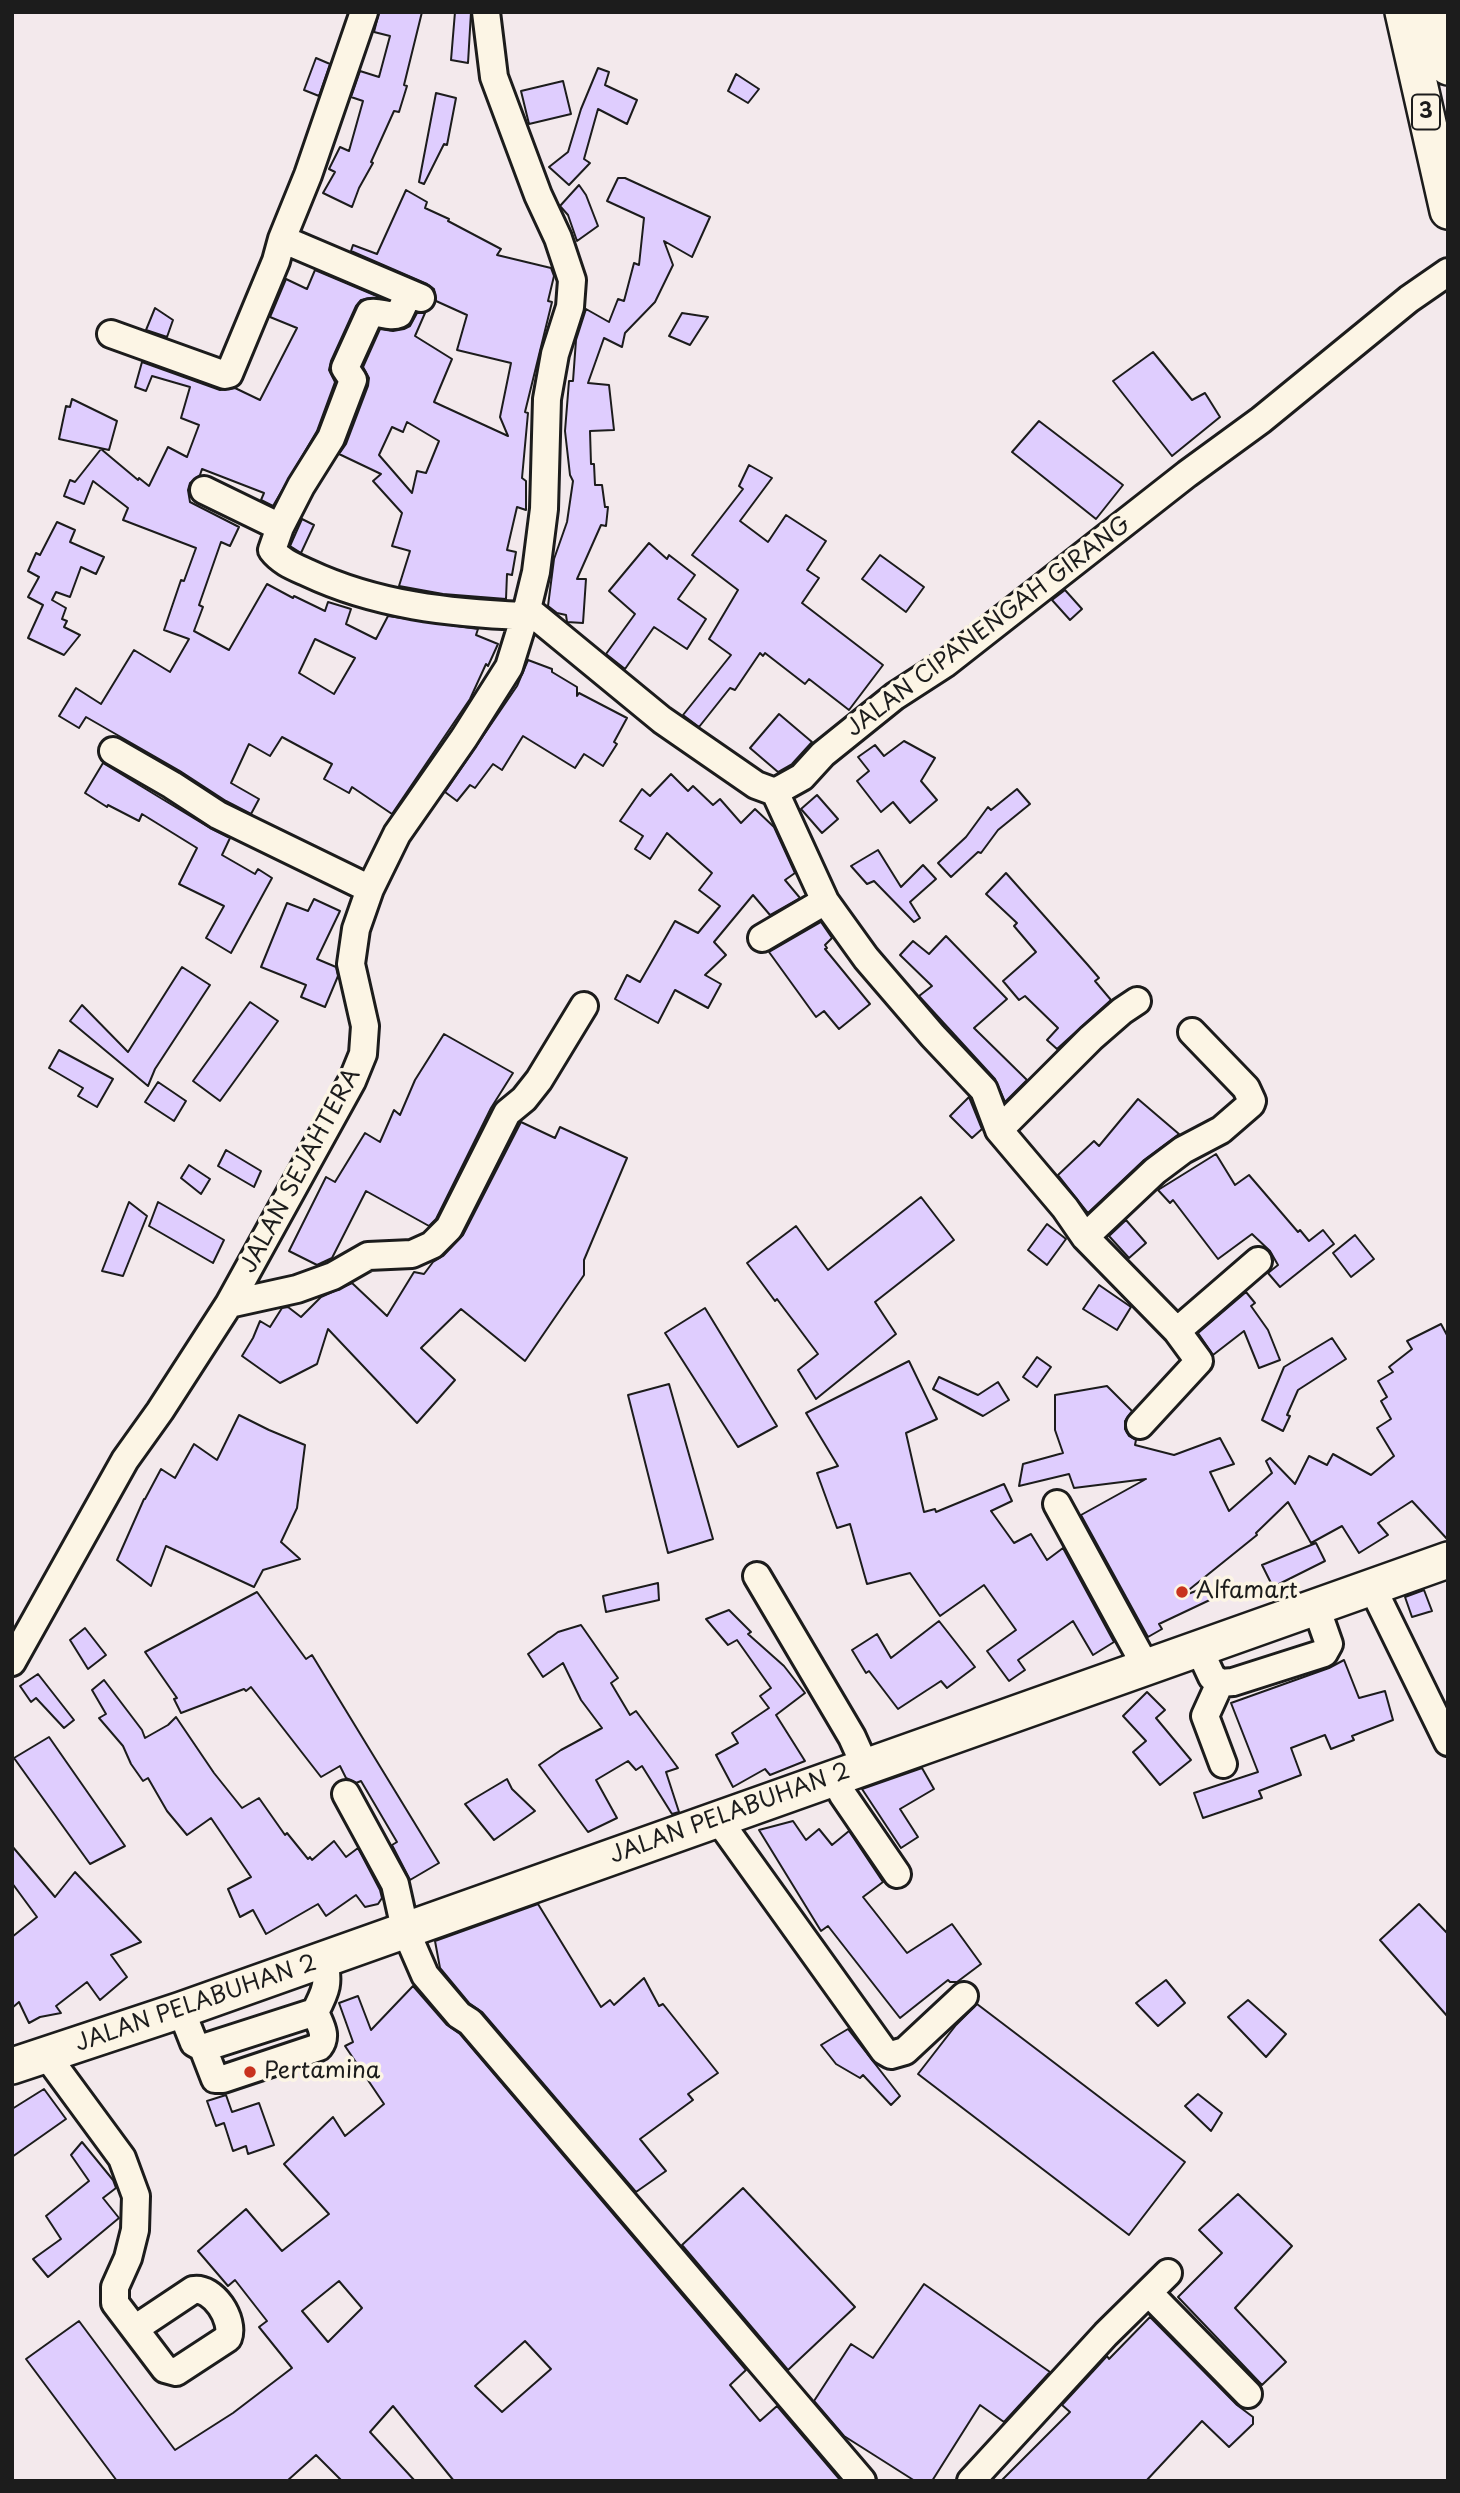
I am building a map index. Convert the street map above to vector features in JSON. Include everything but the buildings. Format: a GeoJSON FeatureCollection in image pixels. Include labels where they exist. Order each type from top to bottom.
{"type":"FeatureCollection","features":[{"type":"Feature","properties":{"kind":"main road","name":"3"},"geometry":{"type":"LineString","coordinates":[[1404,12],[1448,211]]}},
{"type":"Feature","properties":{"kind":"main road","name":"3"},"geometry":{"type":"LineString","coordinates":[[1437,12],[1448,67]]}},
{"type":"Feature","properties":{"kind":"main road","name":"JALAN PELABUHAN 2"},"geometry":{"type":"LineString","coordinates":[[12,2066],[181,2010],[1448,1560]]}},
{"type":"Feature","properties":{"kind":"street"},"geometry":{"type":"LineString","coordinates":[[111,334],[225,375],[229,374],[276,261],[364,12]]}},
{"type":"Feature","properties":{"kind":"street","name":"JALAN SEJAHTERA"},"geometry":{"type":"LineString","coordinates":[[12,1662],[22,1622],[229,1304],[352,1081],[363,1054],[365,1026],[357,1001],[351,964],[356,929],[370,889],[397,834],[509,667],[526,613],[536,572],[544,509],[547,399],[555,354],[570,307],[572,280],[494,76],[486,12]]}},
{"type":"Feature","properties":{"kind":"street"},"geometry":{"type":"LineString","coordinates":[[282,239],[415,296],[399,314],[394,316],[370,313],[365,321],[345,368],[353,380],[331,438],[301,486],[272,545],[276,556],[333,585],[424,608],[472,614],[526,613],[662,719],[757,785],[775,792],[825,901],[866,958],[984,1090],[999,1130],[1065,1208],[1085,1237],[1177,1332],[1199,1361],[1140,1425]]}},
{"type":"Feature","properties":{"kind":"street","name":"JALAN CIPANENGAH GIRANG"},"geometry":{"type":"LineString","coordinates":[[775,792],[802,777],[822,754],[895,696],[946,663],[1187,474],[1261,420],[1409,299],[1448,272]]}},
{"type":"Feature","properties":{"kind":"street"},"geometry":{"type":"LineString","coordinates":[[204,490],[280,527]]}},
{"type":"Feature","properties":{"kind":"street"},"geometry":{"type":"LineString","coordinates":[[113,751],[218,815],[370,889]]}},
{"type":"Feature","properties":{"kind":"street"},"geometry":{"type":"LineString","coordinates":[[762,938],[825,901]]}},
{"type":"Feature","properties":{"kind":"street"},"geometry":{"type":"LineString","coordinates":[[999,1130],[1091,1038],[1122,1010],[1137,1001]]}},
{"type":"Feature","properties":{"kind":"street"},"geometry":{"type":"LineString","coordinates":[[229,1304],[297,1289],[332,1276],[368,1256],[412,1254],[432,1245],[449,1228],[507,1113],[524,1100],[539,1080],[584,1006]]}},
{"type":"Feature","properties":{"kind":"street"},"geometry":{"type":"LineString","coordinates":[[1085,1237],[1155,1171],[1183,1150],[1221,1130],[1251,1104],[1245,1088],[1192,1031]]}},
{"type":"Feature","properties":{"kind":"street"},"geometry":{"type":"LineString","coordinates":[[1177,1332],[1258,1261]]}},
{"type":"Feature","properties":{"kind":"street"},"geometry":{"type":"LineString","coordinates":[[1057,1504],[1146,1667]]}},
{"type":"Feature","properties":{"kind":"street"},"geometry":{"type":"LineString","coordinates":[[757,1576],[852,1737],[849,1771],[843,1795],[897,1874]]}},
{"type":"Feature","properties":{"kind":"street"},"geometry":{"type":"LineString","coordinates":[[1372,1587],[1448,1742]]}},
{"type":"Feature","properties":{"kind":"street"},"geometry":{"type":"LineString","coordinates":[[1199,1649],[1212,1676],[1220,1683],[1233,1682],[1324,1653],[1329,1643],[1317,1607]]}},
{"type":"Feature","properties":{"kind":"street"},"geometry":{"type":"LineString","coordinates":[[1220,1683],[1205,1716],[1223,1764]]}},
{"type":"Feature","properties":{"kind":"street"},"geometry":{"type":"LineString","coordinates":[[346,1794],[395,1884],[405,1929],[425,1975],[459,2015],[470,2022],[862,2481]]}},
{"type":"Feature","properties":{"kind":"street"},"geometry":{"type":"LineString","coordinates":[[717,1818],[884,2052],[891,2055],[905,2051],[964,1996]]}},
{"type":"Feature","properties":{"kind":"street"},"geometry":{"type":"LineString","coordinates":[[203,2048],[315,2012],[325,1993],[328,1976],[323,1959]]}},
{"type":"Feature","properties":{"kind":"street"},"geometry":{"type":"LineString","coordinates":[[181,2010],[194,2043],[203,2048],[215,2079],[223,2079],[318,2047],[324,2035],[315,2012]]}},
{"type":"Feature","properties":{"kind":"street"},"geometry":{"type":"LineString","coordinates":[[47,2056],[122,2158],[136,2196],[135,2230],[128,2258],[115,2287],[115,2303],[136,2328]]}},
{"type":"Feature","properties":{"kind":"street"},"geometry":{"type":"LineString","coordinates":[[971,2481],[1106,2334],[1168,2273]]}},
{"type":"Feature","properties":{"kind":"street"},"geometry":{"type":"LineString","coordinates":[[1149,2293],[1248,2395]]}},
{"type":"Feature","properties":{"kind":"place","name":"Alfamart"},"geometry":{"type":"Point","coordinates":[1182,1592]}},
{"type":"Feature","properties":{"kind":"place","name":"Pertamina"},"geometry":{"type":"Point","coordinates":[250,2072]}}]}
